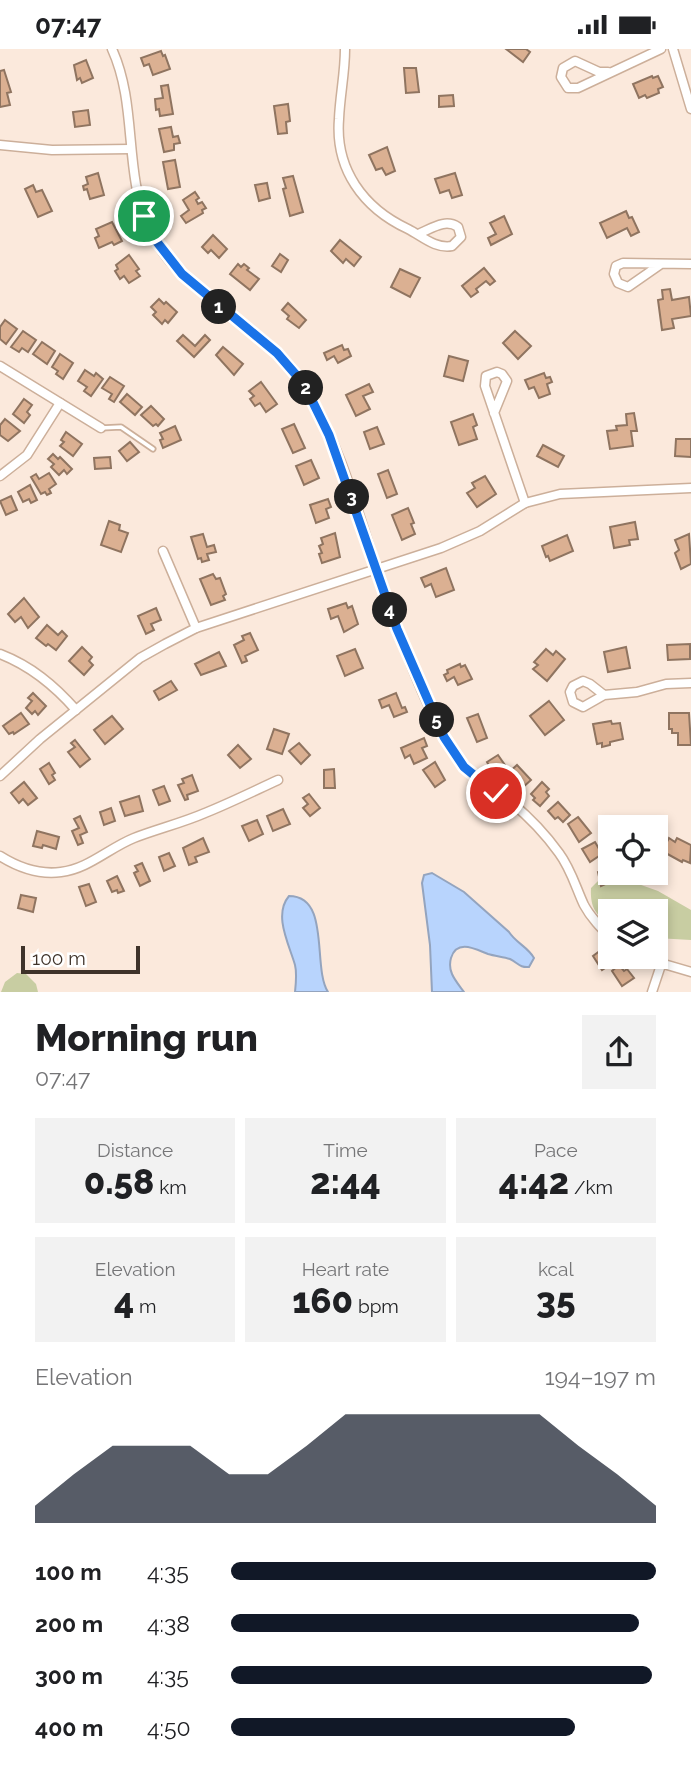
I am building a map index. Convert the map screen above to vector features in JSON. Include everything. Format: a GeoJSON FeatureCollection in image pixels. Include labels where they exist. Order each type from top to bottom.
{"type":"FeatureCollection","features":[{"type":"Feature","properties":{"kind":"street"},"geometry":{"type":"LineString","coordinates":[[112,49],[125,88],[139,203],[150,231],[165,254],[190,283],[287,363],[304,384],[329,435],[403,645],[449,747],[472,775],[515,806],[551,843],[566,864],[588,912],[598,923]]}},
{"type":"Feature","properties":{"kind":"street"},"geometry":{"type":"LineString","coordinates":[[345,49],[338,128],[347,173],[370,204],[401,226],[430,242],[447,247],[458,242],[461,237],[458,227],[448,223],[418,234]]}},
{"type":"Feature","properties":{"kind":"street"},"geometry":{"type":"LineString","coordinates":[[608,72],[599,72],[575,61],[563,68],[561,77],[565,85],[573,89],[582,87],[608,72],[661,49]]}},
{"type":"Feature","properties":{"kind":"street"},"geometry":{"type":"LineString","coordinates":[[673,49],[691,109]]}},
{"type":"Feature","properties":{"kind":"street"},"geometry":{"type":"LineString","coordinates":[[0,145],[52,150],[131,149]]}},
{"type":"Feature","properties":{"kind":"street"},"geometry":{"type":"LineString","coordinates":[[661,264],[628,287],[621,286],[614,274],[615,268],[620,264],[661,264],[691,264]]}},
{"type":"Feature","properties":{"kind":"street"},"geometry":{"type":"LineString","coordinates":[[0,366],[102,428]]}},
{"type":"Feature","properties":{"kind":"street"},"geometry":{"type":"LineString","coordinates":[[494,413],[507,381],[502,374],[493,372],[486,376],[485,381],[494,413],[525,503]]}},
{"type":"Feature","properties":{"kind":"street"},"geometry":{"type":"LineString","coordinates":[[0,476],[27,455],[60,403]]}},
{"type":"Feature","properties":{"kind":"street"},"geometry":{"type":"LineString","coordinates":[[0,776],[75,710],[140,658],[197,628],[441,548],[480,531],[525,503],[560,494],[691,488]]}},
{"type":"Feature","properties":{"kind":"street"},"geometry":{"type":"LineString","coordinates":[[163,551],[197,628]]}},
{"type":"Feature","properties":{"kind":"street"},"geometry":{"type":"LineString","coordinates":[[0,654],[37,673],[56,688],[75,710]]}},
{"type":"Feature","properties":{"kind":"street"},"geometry":{"type":"LineString","coordinates":[[604,695],[637,692],[666,684],[691,683]]}},
{"type":"Feature","properties":{"kind":"street"},"geometry":{"type":"LineString","coordinates":[[0,856],[29,870],[64,872],[94,861],[131,839],[205,813],[278,780]]}},
{"type":"Feature","properties":{"kind":"street"},"geometry":{"type":"LineString","coordinates":[[668,966],[691,972]]}},
{"type":"Feature","properties":{"kind":"street"},"geometry":{"type":"LineString","coordinates":[[652,992],[659,969]]}},
{"type":"Feature","properties":{"kind":"lane"},"geometry":{"type":"LineString","coordinates":[[102,428],[121,427],[153,449]]}},
{"type":"Feature","properties":{"kind":"green space"},"geometry":{"type":"Polygon","coordinates":[[[598,881],[598,885],[641,885],[658,891],[691,910],[691,940],[668,939],[668,899],[598,899],[598,915],[591,900],[591,888],[598,881]]]}},
{"type":"Feature","properties":{"kind":"green space"},"geometry":{"type":"Polygon","coordinates":[[[17,973],[26,974],[36,984],[38,992],[1,992],[5,982],[17,973]]]}},
{"type":"Feature","properties":{"kind":"water"},"geometry":{"type":"Polygon","coordinates":[[[432,873],[464,892],[529,951],[534,958],[529,967],[521,966],[510,959],[462,947],[454,952],[450,968],[464,992],[432,992],[430,945],[422,883],[424,875],[432,873]]]}},
{"type":"Feature","properties":{"kind":"water"},"geometry":{"type":"Polygon","coordinates":[[[289,896],[302,899],[311,907],[316,920],[323,981],[328,992],[295,992],[296,968],[282,921],[284,904],[289,896]]]}},
{"type":"Feature","properties":{"kind":"building"},"geometry":{"type":"Polygon","coordinates":[[[506,49],[526,49],[530,52],[523,62],[506,49]]]}},
{"type":"Feature","properties":{"kind":"building"},"geometry":{"type":"Polygon","coordinates":[[[161,51],[170,69],[153,75],[149,64],[144,66],[141,58],[161,51]]]}},
{"type":"Feature","properties":{"kind":"building"},"geometry":{"type":"Polygon","coordinates":[[[86,60],[93,78],[82,83],[80,78],[77,80],[74,65],[86,60]]]}},
{"type":"Feature","properties":{"kind":"building"},"geometry":{"type":"Polygon","coordinates":[[[404,68],[416,68],[419,92],[406,93],[404,68]]]}},
{"type":"Feature","properties":{"kind":"building"},"geometry":{"type":"Polygon","coordinates":[[[4,70],[11,92],[7,93],[10,105],[0,107],[0,71],[4,70]]]}},
{"type":"Feature","properties":{"kind":"building"},"geometry":{"type":"Polygon","coordinates":[[[658,76],[663,87],[658,89],[659,93],[639,98],[633,84],[658,76]]]}},
{"type":"Feature","properties":{"kind":"building"},"geometry":{"type":"Polygon","coordinates":[[[168,85],[173,114],[160,116],[159,109],[156,110],[155,99],[163,98],[161,86],[168,85]]]}},
{"type":"Feature","properties":{"kind":"building"},"geometry":{"type":"Polygon","coordinates":[[[453,95],[454,106],[439,107],[439,96],[453,95]]]}},
{"type":"Feature","properties":{"kind":"building"},"geometry":{"type":"Polygon","coordinates":[[[288,104],[290,121],[286,122],[287,133],[278,134],[274,106],[288,104]]]}},
{"type":"Feature","properties":{"kind":"building"},"geometry":{"type":"Polygon","coordinates":[[[88,110],[90,125],[75,127],[73,112],[88,110]]]}},
{"type":"Feature","properties":{"kind":"building"},"geometry":{"type":"Polygon","coordinates":[[[171,127],[173,137],[178,136],[180,143],[174,144],[174,150],[164,152],[159,129],[171,127]]]}},
{"type":"Feature","properties":{"kind":"building"},"geometry":{"type":"Polygon","coordinates":[[[387,147],[395,171],[386,175],[382,168],[376,170],[369,155],[387,147]]]}},
{"type":"Feature","properties":{"kind":"building"},"geometry":{"type":"Polygon","coordinates":[[[175,160],[180,187],[168,189],[163,162],[175,160]]]}},
{"type":"Feature","properties":{"kind":"building"},"geometry":{"type":"Polygon","coordinates":[[[98,173],[104,195],[90,199],[83,186],[88,184],[86,177],[98,173]]]}},
{"type":"Feature","properties":{"kind":"building"},"geometry":{"type":"Polygon","coordinates":[[[455,173],[462,195],[452,198],[449,190],[440,193],[435,179],[455,173]]]}},
{"type":"Feature","properties":{"kind":"building"},"geometry":{"type":"Polygon","coordinates":[[[293,176],[303,212],[290,216],[283,178],[293,176]]]}},
{"type":"Feature","properties":{"kind":"building"},"geometry":{"type":"Polygon","coordinates":[[[267,183],[270,198],[259,201],[255,185],[267,183]]]}},
{"type":"Feature","properties":{"kind":"building"},"geometry":{"type":"Polygon","coordinates":[[[33,185],[36,192],[42,190],[52,211],[38,217],[25,189],[33,185]]]}},
{"type":"Feature","properties":{"kind":"building"},"geometry":{"type":"Polygon","coordinates":[[[195,192],[199,198],[196,200],[198,204],[202,202],[206,208],[202,210],[203,213],[186,223],[181,216],[189,210],[183,200],[195,192]]]}},
{"type":"Feature","properties":{"kind":"building"},"geometry":{"type":"Polygon","coordinates":[[[626,211],[639,232],[631,236],[627,228],[607,238],[600,223],[626,211]]]}},
{"type":"Feature","properties":{"kind":"building"},"geometry":{"type":"Polygon","coordinates":[[[504,216],[512,234],[491,245],[488,238],[496,234],[490,223],[504,216]]]}},
{"type":"Feature","properties":{"kind":"building"},"geometry":{"type":"Polygon","coordinates":[[[112,222],[122,241],[99,248],[95,238],[99,236],[96,229],[112,222]]]}},
{"type":"Feature","properties":{"kind":"building"},"geometry":{"type":"Polygon","coordinates":[[[213,235],[227,249],[219,258],[211,250],[208,253],[202,247],[213,235]]]}},
{"type":"Feature","properties":{"kind":"building"},"geometry":{"type":"Polygon","coordinates":[[[340,240],[361,257],[354,266],[346,259],[343,263],[331,251],[340,240]]]}},
{"type":"Feature","properties":{"kind":"building"},"geometry":{"type":"Polygon","coordinates":[[[280,254],[288,260],[281,272],[272,266],[280,254]]]}},
{"type":"Feature","properties":{"kind":"building"},"geometry":{"type":"Polygon","coordinates":[[[129,255],[139,269],[136,271],[140,276],[129,283],[124,276],[120,279],[115,271],[118,269],[116,265],[129,255]]]}},
{"type":"Feature","properties":{"kind":"building"},"geometry":{"type":"Polygon","coordinates":[[[238,264],[241,267],[244,264],[249,268],[247,270],[259,279],[250,290],[230,274],[238,264]]]}},
{"type":"Feature","properties":{"kind":"building"},"geometry":{"type":"Polygon","coordinates":[[[484,268],[495,281],[490,285],[486,281],[471,297],[462,286],[484,268]]]}},
{"type":"Feature","properties":{"kind":"building"},"geometry":{"type":"Polygon","coordinates":[[[400,269],[420,278],[410,297],[391,287],[400,269]]]}},
{"type":"Feature","properties":{"kind":"building"},"geometry":{"type":"Polygon","coordinates":[[[670,289],[672,300],[689,297],[691,316],[672,319],[674,328],[662,330],[658,300],[663,299],[662,290],[670,289]]]}},
{"type":"Feature","properties":{"kind":"building"},"geometry":{"type":"Polygon","coordinates":[[[159,299],[177,312],[168,323],[165,320],[162,324],[153,315],[156,312],[151,307],[159,299]]]}},
{"type":"Feature","properties":{"kind":"building"},"geometry":{"type":"Polygon","coordinates":[[[288,303],[306,320],[299,328],[287,319],[289,316],[282,310],[288,303]]]}},
{"type":"Feature","properties":{"kind":"building"},"geometry":{"type":"Polygon","coordinates":[[[5,320],[17,329],[6,344],[0,339],[0,327],[5,320]]]}},
{"type":"Feature","properties":{"kind":"building"},"geometry":{"type":"Polygon","coordinates":[[[23,331],[36,340],[28,352],[22,348],[19,352],[11,347],[23,331]]]}},
{"type":"Feature","properties":{"kind":"building"},"geometry":{"type":"Polygon","coordinates":[[[515,331],[531,346],[518,359],[503,343],[515,331]]]}},
{"type":"Feature","properties":{"kind":"building"},"geometry":{"type":"Polygon","coordinates":[[[183,335],[195,346],[205,335],[210,340],[194,357],[177,341],[183,335]]]}},
{"type":"Feature","properties":{"kind":"building"},"geometry":{"type":"Polygon","coordinates":[[[42,342],[55,351],[47,364],[33,354],[42,342]]]}},
{"type":"Feature","properties":{"kind":"building"},"geometry":{"type":"Polygon","coordinates":[[[342,345],[344,350],[348,349],[351,356],[338,363],[334,356],[327,360],[324,353],[342,345]]]}},
{"type":"Feature","properties":{"kind":"building"},"geometry":{"type":"Polygon","coordinates":[[[223,347],[243,364],[234,375],[216,355],[223,347]]]}},
{"type":"Feature","properties":{"kind":"building"},"geometry":{"type":"Polygon","coordinates":[[[60,354],[73,363],[63,379],[52,367],[60,354]]]}},
{"type":"Feature","properties":{"kind":"building"},"geometry":{"type":"Polygon","coordinates":[[[449,356],[468,361],[463,381],[444,376],[449,356]]]}},
{"type":"Feature","properties":{"kind":"building"},"geometry":{"type":"Polygon","coordinates":[[[85,370],[94,376],[96,373],[103,379],[91,396],[84,391],[87,387],[78,381],[85,370]]]}},
{"type":"Feature","properties":{"kind":"building"},"geometry":{"type":"Polygon","coordinates":[[[544,373],[552,382],[547,384],[550,394],[539,398],[534,387],[529,389],[525,380],[544,373]]]}},
{"type":"Feature","properties":{"kind":"building"},"geometry":{"type":"Polygon","coordinates":[[[110,377],[124,386],[114,402],[109,399],[112,394],[102,388],[110,377]]]}},
{"type":"Feature","properties":{"kind":"building"},"geometry":{"type":"Polygon","coordinates":[[[261,382],[277,404],[266,412],[260,403],[255,406],[250,399],[254,396],[249,391],[261,382]]]}},
{"type":"Feature","properties":{"kind":"building"},"geometry":{"type":"Polygon","coordinates":[[[369,384],[373,392],[363,396],[370,409],[356,416],[346,395],[369,384]]]}},
{"type":"Feature","properties":{"kind":"building"},"geometry":{"type":"Polygon","coordinates":[[[127,394],[142,407],[135,415],[120,402],[127,394]]]}},
{"type":"Feature","properties":{"kind":"building"},"geometry":{"type":"Polygon","coordinates":[[[24,399],[32,405],[27,412],[30,415],[24,423],[13,414],[24,399]]]}},
{"type":"Feature","properties":{"kind":"building"},"geometry":{"type":"Polygon","coordinates":[[[151,406],[164,419],[158,426],[153,426],[141,415],[151,406]]]}},
{"type":"Feature","properties":{"kind":"building"},"geometry":{"type":"Polygon","coordinates":[[[634,413],[637,431],[631,431],[633,446],[610,449],[607,431],[617,430],[616,426],[627,425],[626,414],[634,413]]]}},
{"type":"Feature","properties":{"kind":"building"},"geometry":{"type":"Polygon","coordinates":[[[473,414],[477,425],[473,427],[477,439],[459,445],[451,422],[473,414]]]}},
{"type":"Feature","properties":{"kind":"building"},"geometry":{"type":"Polygon","coordinates":[[[5,419],[20,431],[8,441],[0,435],[0,425],[5,419]]]}},
{"type":"Feature","properties":{"kind":"building"},"geometry":{"type":"Polygon","coordinates":[[[294,424],[305,448],[293,453],[282,429],[294,424]]]}},
{"type":"Feature","properties":{"kind":"building"},"geometry":{"type":"Polygon","coordinates":[[[175,426],[181,440],[163,448],[160,433],[175,426]]]}},
{"type":"Feature","properties":{"kind":"building"},"geometry":{"type":"Polygon","coordinates":[[[377,427],[384,444],[370,449],[364,432],[377,427]]]}},
{"type":"Feature","properties":{"kind":"building"},"geometry":{"type":"Polygon","coordinates":[[[66,432],[82,444],[73,456],[60,446],[64,442],[61,440],[66,432]]]}},
{"type":"Feature","properties":{"kind":"building"},"geometry":{"type":"Polygon","coordinates":[[[676,439],[691,439],[691,457],[675,456],[676,439]]]}},
{"type":"Feature","properties":{"kind":"building"},"geometry":{"type":"Polygon","coordinates":[[[130,442],[139,452],[127,461],[119,451],[130,442]]]}},
{"type":"Feature","properties":{"kind":"building"},"geometry":{"type":"Polygon","coordinates":[[[543,445],[564,456],[558,467],[537,456],[543,445]]]}},
{"type":"Feature","properties":{"kind":"building"},"geometry":{"type":"Polygon","coordinates":[[[53,454],[72,469],[67,474],[64,470],[59,475],[51,467],[54,464],[48,459],[53,454]]]}},
{"type":"Feature","properties":{"kind":"building"},"geometry":{"type":"Polygon","coordinates":[[[110,457],[111,468],[95,469],[94,458],[110,457]]]}},
{"type":"Feature","properties":{"kind":"building"},"geometry":{"type":"Polygon","coordinates":[[[311,460],[319,478],[304,485],[296,466],[311,460]]]}},
{"type":"Feature","properties":{"kind":"building"},"geometry":{"type":"Polygon","coordinates":[[[388,470],[397,494],[387,498],[378,474],[388,470]]]}},
{"type":"Feature","properties":{"kind":"building"},"geometry":{"type":"Polygon","coordinates":[[[49,473],[56,484],[49,489],[51,493],[41,494],[31,477],[36,474],[39,479],[49,473]]]}},
{"type":"Feature","properties":{"kind":"building"},"geometry":{"type":"Polygon","coordinates":[[[485,476],[496,494],[477,507],[467,493],[475,488],[472,483],[485,476]]]}},
{"type":"Feature","properties":{"kind":"building"},"geometry":{"type":"Polygon","coordinates":[[[30,485],[37,500],[31,503],[29,499],[23,502],[18,492],[30,485]]]}},
{"type":"Feature","properties":{"kind":"building"},"geometry":{"type":"Polygon","coordinates":[[[11,496],[17,510],[6,515],[0,501],[11,496]]]}},
{"type":"Feature","properties":{"kind":"building"},"geometry":{"type":"Polygon","coordinates":[[[328,499],[331,507],[326,509],[329,518],[316,523],[310,505],[328,499]]]}},
{"type":"Feature","properties":{"kind":"building"},"geometry":{"type":"Polygon","coordinates":[[[408,508],[415,534],[402,540],[392,515],[408,508]]]}},
{"type":"Feature","properties":{"kind":"building"},"geometry":{"type":"Polygon","coordinates":[[[109,521],[120,525],[119,530],[128,533],[121,552],[101,545],[109,521]]]}},
{"type":"Feature","properties":{"kind":"building"},"geometry":{"type":"Polygon","coordinates":[[[635,522],[638,539],[629,540],[630,545],[614,548],[610,527],[635,522]]]}},
{"type":"Feature","properties":{"kind":"building"},"geometry":{"type":"Polygon","coordinates":[[[335,533],[340,557],[322,563],[319,554],[322,553],[319,546],[323,544],[321,538],[335,533]]]}},
{"type":"Feature","properties":{"kind":"building"},"geometry":{"type":"Polygon","coordinates":[[[203,534],[207,547],[214,545],[216,552],[207,554],[209,560],[202,562],[201,558],[198,559],[191,537],[203,534]]]}},
{"type":"Feature","properties":{"kind":"building"},"geometry":{"type":"Polygon","coordinates":[[[689,534],[691,564],[681,569],[675,553],[679,550],[675,540],[689,534]]]}},
{"type":"Feature","properties":{"kind":"building"},"geometry":{"type":"Polygon","coordinates":[[[567,535],[573,551],[550,561],[542,546],[567,535]]]}},
{"type":"Feature","properties":{"kind":"building"},"geometry":{"type":"Polygon","coordinates":[[[446,568],[454,590],[436,597],[431,584],[425,587],[421,578],[446,568]]]}},
{"type":"Feature","properties":{"kind":"building"},"geometry":{"type":"Polygon","coordinates":[[[213,574],[216,579],[220,578],[226,594],[223,596],[225,600],[211,605],[200,579],[213,574]]]}},
{"type":"Feature","properties":{"kind":"building"},"geometry":{"type":"Polygon","coordinates":[[[24,598],[39,617],[28,628],[21,617],[15,622],[8,614],[24,598]]]}},
{"type":"Feature","properties":{"kind":"building"},"geometry":{"type":"Polygon","coordinates":[[[346,603],[348,608],[352,606],[358,624],[344,632],[338,616],[331,619],[328,609],[346,603]]]}},
{"type":"Feature","properties":{"kind":"building"},"geometry":{"type":"Polygon","coordinates":[[[156,608],[161,620],[151,624],[154,630],[146,634],[138,616],[156,608]]]}},
{"type":"Feature","properties":{"kind":"building"},"geometry":{"type":"Polygon","coordinates":[[[47,625],[58,635],[62,631],[67,636],[56,650],[36,638],[47,625]]]}},
{"type":"Feature","properties":{"kind":"building"},"geometry":{"type":"Polygon","coordinates":[[[250,633],[258,650],[245,656],[247,661],[242,663],[234,645],[244,640],[242,636],[250,633]]]}},
{"type":"Feature","properties":{"kind":"building"},"geometry":{"type":"Polygon","coordinates":[[[690,644],[690,659],[668,660],[667,645],[690,644]]]}},
{"type":"Feature","properties":{"kind":"building"},"geometry":{"type":"Polygon","coordinates":[[[82,647],[92,657],[89,661],[93,665],[84,675],[69,661],[82,647]]]}},
{"type":"Feature","properties":{"kind":"building"},"geometry":{"type":"Polygon","coordinates":[[[626,647],[630,668],[608,672],[604,652],[626,647]]]}},
{"type":"Feature","properties":{"kind":"building"},"geometry":{"type":"Polygon","coordinates":[[[355,649],[363,668],[345,676],[337,656],[355,649]]]}},
{"type":"Feature","properties":{"kind":"building"},"geometry":{"type":"Polygon","coordinates":[[[546,649],[553,655],[556,651],[565,659],[547,681],[533,669],[538,665],[534,662],[546,649]]]}},
{"type":"Feature","properties":{"kind":"building"},"geometry":{"type":"Polygon","coordinates":[[[219,652],[226,666],[201,675],[195,664],[219,652]]]}},
{"type":"Feature","properties":{"kind":"building"},"geometry":{"type":"Polygon","coordinates":[[[460,664],[461,667],[465,665],[472,679],[458,685],[454,677],[447,681],[444,675],[448,673],[447,670],[460,664]]]}},
{"type":"Feature","properties":{"kind":"building"},"geometry":{"type":"Polygon","coordinates":[[[171,681],[177,690],[159,700],[154,691],[171,681]]]}},
{"type":"Feature","properties":{"kind":"building"},"geometry":{"type":"Polygon","coordinates":[[[33,693],[46,706],[38,715],[35,711],[32,714],[26,708],[32,701],[28,698],[33,693]]]}},
{"type":"Feature","properties":{"kind":"building"},"geometry":{"type":"Polygon","coordinates":[[[396,693],[402,708],[405,707],[407,712],[394,717],[389,705],[382,708],[379,700],[396,693]]]}},
{"type":"Feature","properties":{"kind":"building"},"geometry":{"type":"Polygon","coordinates":[[[549,701],[564,720],[545,735],[530,716],[549,701]]]}},
{"type":"Feature","properties":{"kind":"building"},"geometry":{"type":"Polygon","coordinates":[[[21,713],[29,724],[14,734],[9,734],[3,726],[21,713]]]}},
{"type":"Feature","properties":{"kind":"building"},"geometry":{"type":"Polygon","coordinates":[[[669,713],[689,713],[691,745],[678,745],[678,733],[672,733],[672,729],[669,729],[669,713]]]}},
{"type":"Feature","properties":{"kind":"building"},"geometry":{"type":"Polygon","coordinates":[[[478,714],[487,738],[477,742],[467,718],[478,714]]]}},
{"type":"Feature","properties":{"kind":"building"},"geometry":{"type":"Polygon","coordinates":[[[112,716],[123,729],[105,744],[94,730],[112,716]]]}},
{"type":"Feature","properties":{"kind":"building"},"geometry":{"type":"Polygon","coordinates":[[[611,721],[612,724],[620,723],[623,739],[602,747],[602,743],[597,744],[593,724],[611,721]]]}},
{"type":"Feature","properties":{"kind":"building"},"geometry":{"type":"Polygon","coordinates":[[[274,729],[289,734],[282,754],[267,749],[274,729]]]}},
{"type":"Feature","properties":{"kind":"building"},"geometry":{"type":"Polygon","coordinates":[[[424,738],[427,746],[422,748],[427,758],[414,764],[410,755],[405,758],[401,748],[424,738]]]}},
{"type":"Feature","properties":{"kind":"building"},"geometry":{"type":"Polygon","coordinates":[[[75,740],[90,759],[80,767],[68,752],[75,747],[71,743],[75,740]]]}},
{"type":"Feature","properties":{"kind":"building"},"geometry":{"type":"Polygon","coordinates":[[[299,743],[310,755],[301,764],[289,751],[299,743]]]}},
{"type":"Feature","properties":{"kind":"building"},"geometry":{"type":"Polygon","coordinates":[[[238,745],[251,759],[240,768],[228,755],[238,745]]]}},
{"type":"Feature","properties":{"kind":"building"},"geometry":{"type":"Polygon","coordinates":[[[498,755],[507,768],[495,776],[487,762],[498,755]]]}},
{"type":"Feature","properties":{"kind":"building"},"geometry":{"type":"Polygon","coordinates":[[[435,762],[445,780],[435,787],[423,770],[435,762]]]}},
{"type":"Feature","properties":{"kind":"building"},"geometry":{"type":"Polygon","coordinates":[[[49,763],[55,773],[52,775],[55,780],[49,784],[40,769],[49,763]]]}},
{"type":"Feature","properties":{"kind":"building"},"geometry":{"type":"Polygon","coordinates":[[[517,765],[531,780],[522,788],[508,773],[517,765]]]}},
{"type":"Feature","properties":{"kind":"building"},"geometry":{"type":"Polygon","coordinates":[[[334,769],[335,788],[324,788],[324,770],[334,769]]]}},
{"type":"Feature","properties":{"kind":"building"},"geometry":{"type":"Polygon","coordinates":[[[192,775],[198,791],[187,795],[188,799],[185,800],[178,785],[184,783],[182,779],[192,775]]]}},
{"type":"Feature","properties":{"kind":"building"},"geometry":{"type":"Polygon","coordinates":[[[24,782],[37,798],[28,805],[23,799],[19,803],[11,793],[24,782]]]}},
{"type":"Feature","properties":{"kind":"building"},"geometry":{"type":"Polygon","coordinates":[[[542,782],[549,789],[546,792],[549,796],[540,806],[531,794],[542,782]]]}},
{"type":"Feature","properties":{"kind":"building"},"geometry":{"type":"Polygon","coordinates":[[[164,786],[170,801],[159,805],[153,790],[164,786]]]}},
{"type":"Feature","properties":{"kind":"building"},"geometry":{"type":"Polygon","coordinates":[[[309,794],[320,808],[310,816],[303,808],[308,804],[303,798],[309,794]]]}},
{"type":"Feature","properties":{"kind":"building"},"geometry":{"type":"Polygon","coordinates":[[[139,796],[143,811],[125,816],[120,802],[139,796]]]}},
{"type":"Feature","properties":{"kind":"building"},"geometry":{"type":"Polygon","coordinates":[[[558,802],[570,815],[563,822],[558,817],[555,819],[548,811],[558,802]]]}},
{"type":"Feature","properties":{"kind":"building"},"geometry":{"type":"Polygon","coordinates":[[[111,808],[115,821],[104,825],[100,812],[111,808]]]}},
{"type":"Feature","properties":{"kind":"building"},"geometry":{"type":"Polygon","coordinates":[[[283,809],[290,824],[273,831],[267,816],[283,809]]]}},
{"type":"Feature","properties":{"kind":"building"},"geometry":{"type":"Polygon","coordinates":[[[80,816],[87,832],[80,835],[83,843],[78,845],[72,831],[79,828],[74,819],[80,816]]]}},
{"type":"Feature","properties":{"kind":"building"},"geometry":{"type":"Polygon","coordinates":[[[578,817],[591,833],[579,842],[568,824],[578,817]]]}},
{"type":"Feature","properties":{"kind":"building"},"geometry":{"type":"Polygon","coordinates":[[[257,820],[263,834],[249,841],[242,826],[257,820]]]}},
{"type":"Feature","properties":{"kind":"building"},"geometry":{"type":"Polygon","coordinates":[[[37,831],[59,837],[56,849],[43,845],[42,848],[33,846],[37,831]]]}},
{"type":"Feature","properties":{"kind":"building"},"geometry":{"type":"Polygon","coordinates":[[[203,838],[209,852],[195,857],[197,862],[189,865],[183,848],[203,838]]]}},
{"type":"Feature","properties":{"kind":"building"},"geometry":{"type":"Polygon","coordinates":[[[677,838],[691,845],[690,863],[668,854],[668,840],[675,842],[677,838]]]}},
{"type":"Feature","properties":{"kind":"building"},"geometry":{"type":"Polygon","coordinates":[[[595,842],[598,857],[590,862],[582,849],[595,842]]]}},
{"type":"Feature","properties":{"kind":"building"},"geometry":{"type":"Polygon","coordinates":[[[169,853],[175,866],[164,871],[159,857],[169,853]]]}},
{"type":"Feature","properties":{"kind":"building"},"geometry":{"type":"Polygon","coordinates":[[[142,863],[150,881],[140,886],[134,873],[138,871],[135,866],[142,863]]]}},
{"type":"Feature","properties":{"kind":"building"},"geometry":{"type":"Polygon","coordinates":[[[117,876],[124,891],[118,893],[117,890],[112,892],[107,881],[117,876]]]}},
{"type":"Feature","properties":{"kind":"building"},"geometry":{"type":"Polygon","coordinates":[[[89,884],[96,902],[86,906],[79,887],[89,884]]]}},
{"type":"Feature","properties":{"kind":"building"},"geometry":{"type":"Polygon","coordinates":[[[21,895],[36,898],[33,912],[18,908],[21,895]]]}},
{"type":"Feature","properties":{"kind":"building"},"geometry":{"type":"Polygon","coordinates":[[[627,969],[634,978],[622,986],[612,971],[627,969]]]}},
{"type":"Feature","properties":{"kind":"route"},"geometry":{"type":"LineString","coordinates":[[144,216],[157,242],[182,274],[277,353],[304,384],[329,435],[403,645],[444,737],[464,767],[496,793]]}}]}
